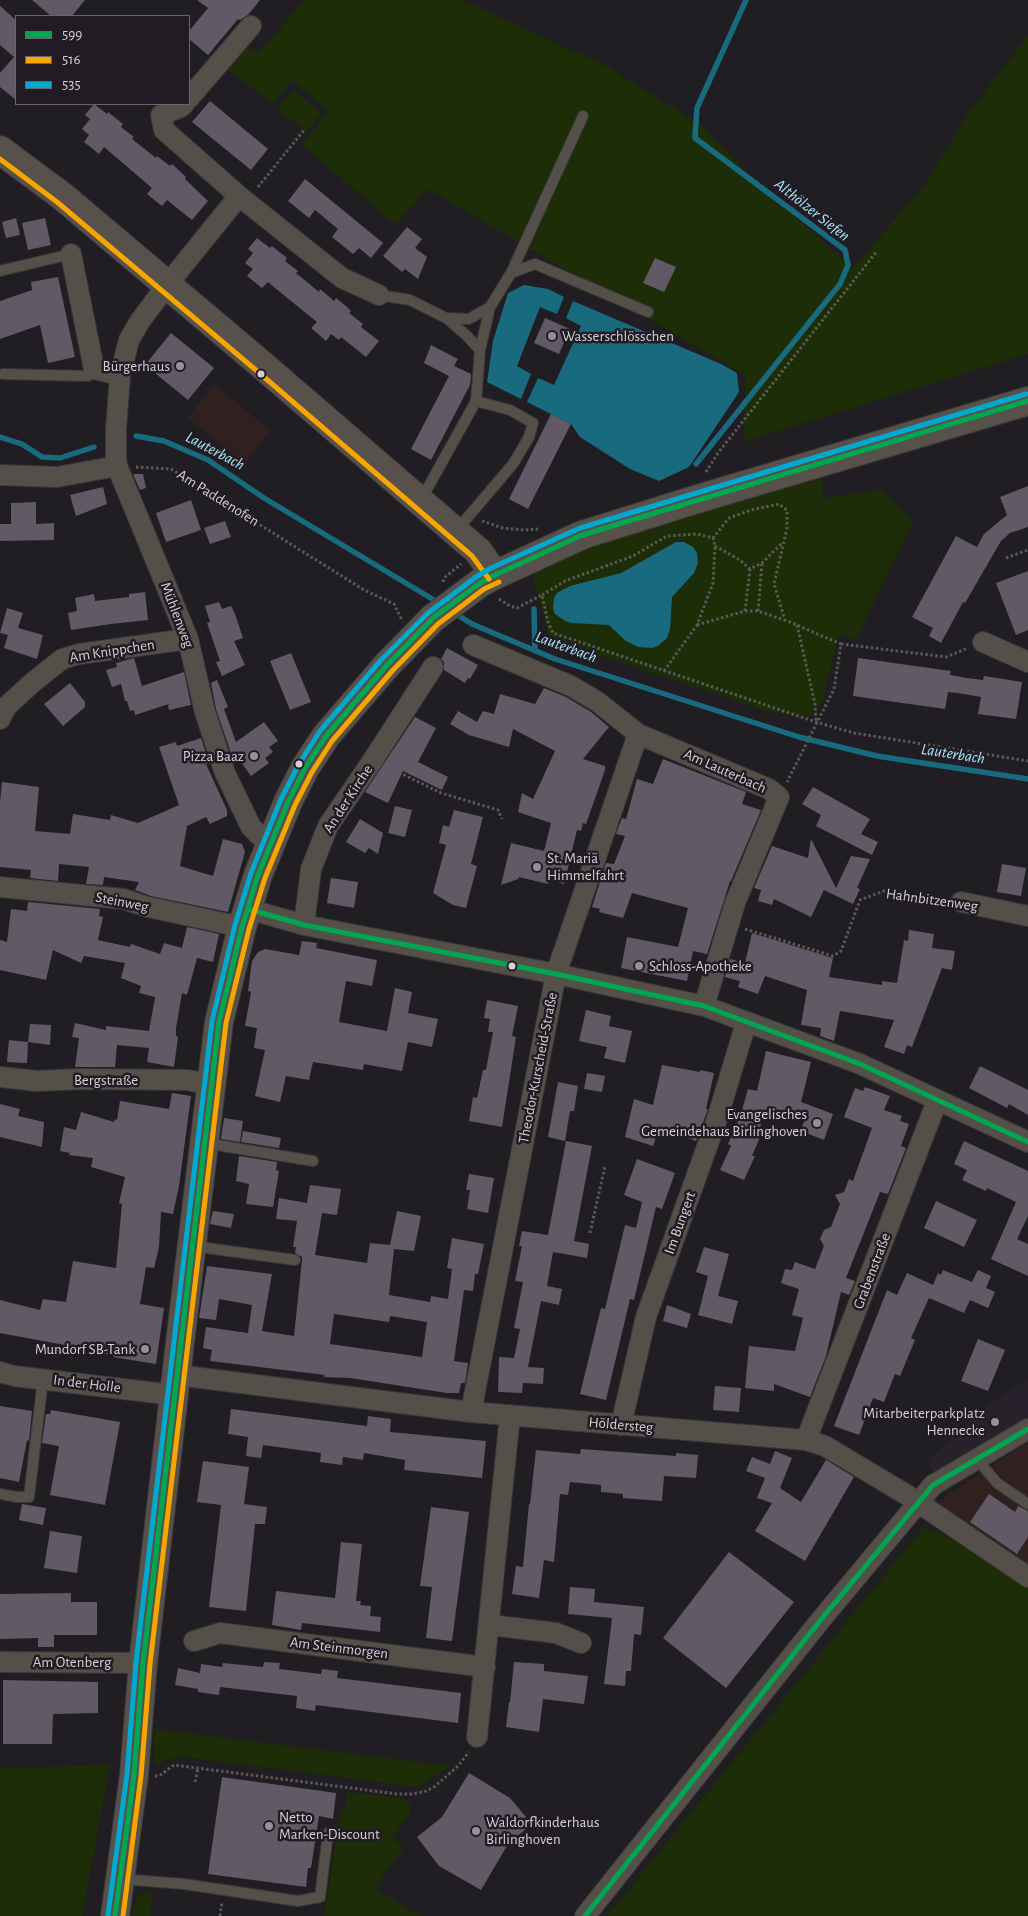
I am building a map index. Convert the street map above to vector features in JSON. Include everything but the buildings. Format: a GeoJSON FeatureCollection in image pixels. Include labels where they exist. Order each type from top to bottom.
{"type":"FeatureCollection","features":[{"type":"Feature","properties":{"kind":"main road"},"geometry":{"type":"LineString","coordinates":[[0,150],[62,196],[478,551],[498,587]]}},
{"type":"Feature","properties":{"kind":"main road"},"geometry":{"type":"LineString","coordinates":[[115,1916],[134,1774],[143,1663],[219,1022],[245,918],[258,875],[288,802],[305,768],[326,736],[387,665],[433,618],[458,600],[498,587],[582,536],[694,500],[1028,401]]}},
{"type":"Feature","properties":{"kind":"street"},"geometry":{"type":"LineString","coordinates":[[190,97],[251,26]]}},
{"type":"Feature","properties":{"kind":"street"},"geometry":{"type":"LineString","coordinates":[[183,105],[161,115],[164,130],[243,198],[342,278],[379,295]]}},
{"type":"Feature","properties":{"kind":"street","name":"Mühlenweg"},"geometry":{"type":"LineString","coordinates":[[243,198],[167,285],[140,321],[129,340],[120,375],[116,430],[117,466],[188,639],[205,712],[226,773],[251,827],[270,846]]}},
{"type":"Feature","properties":{"kind":"street"},"geometry":{"type":"LineString","coordinates":[[71,254],[94,369],[120,375]]}},
{"type":"Feature","properties":{"kind":"street"},"geometry":{"type":"LineString","coordinates":[[0,476],[57,477],[117,466]]}},
{"type":"Feature","properties":{"kind":"street","name":"Am Knippchen"},"geometry":{"type":"LineString","coordinates":[[2,711],[32,683],[62,659],[79,654],[188,639]]}},
{"type":"Feature","properties":{"kind":"street"},"geometry":{"type":"LineString","coordinates":[[983,642],[1028,662]]}},
{"type":"Feature","properties":{"kind":"street","name":"Am Lauterbach"},"geometry":{"type":"LineString","coordinates":[[473,645],[571,686],[598,702],[638,734],[769,789],[779,797],[728,924],[704,1006]]}},
{"type":"Feature","properties":{"kind":"street","name":"An der Kirche"},"geometry":{"type":"LineString","coordinates":[[304,925],[311,869],[328,826],[374,760],[433,667]]}},
{"type":"Feature","properties":{"kind":"street","name":"Theodor-Kurscheid-Straße"},"geometry":{"type":"LineString","coordinates":[[471,1412],[556,974],[638,734]]}},
{"type":"Feature","properties":{"kind":"street","name":"Steinweg"},"geometry":{"type":"LineString","coordinates":[[0,887],[123,899],[148,907],[304,925],[556,974],[704,1006],[746,1024],[860,1064],[1028,1142]]}},
{"type":"Feature","properties":{"kind":"street","name":"Hahnbitzenweg"},"geometry":{"type":"LineString","coordinates":[[961,902],[1028,916]]}},
{"type":"Feature","properties":{"kind":"street","name":"Im Bungert"},"geometry":{"type":"LineString","coordinates":[[621,1425],[646,1317],[718,1116],[746,1024]]}},
{"type":"Feature","properties":{"kind":"street","name":"Bergstraße"},"geometry":{"type":"LineString","coordinates":[[0,1077],[37,1081],[82,1079],[188,1080],[212,1085]]}},
{"type":"Feature","properties":{"kind":"street","name":"Grabenstraße"},"geometry":{"type":"LineString","coordinates":[[806,1440],[938,1101]]}},
{"type":"Feature","properties":{"kind":"street","name":"In der Holle"},"geometry":{"type":"LineString","coordinates":[[0,1372],[42,1379],[175,1385]]}},
{"type":"Feature","properties":{"kind":"street","name":"Höldersteg"},"geometry":{"type":"LineString","coordinates":[[175,1385],[806,1440],[825,1446],[918,1503],[1028,1577]]}},
{"type":"Feature","properties":{"kind":"street"},"geometry":{"type":"LineString","coordinates":[[477,1737],[490,1625],[510,1415]]}},
{"type":"Feature","properties":{"kind":"street"},"geometry":{"type":"LineString","coordinates":[[585,1916],[819,1622],[933,1485],[1028,1429]]}},
{"type":"Feature","properties":{"kind":"street"},"geometry":{"type":"LineString","coordinates":[[490,1625],[556,1632],[581,1643]]}},
{"type":"Feature","properties":{"kind":"street","name":"Am Steinmorgen"},"geometry":{"type":"LineString","coordinates":[[194,1641],[220,1633],[485,1667]]}},
{"type":"Feature","properties":{"kind":"street","name":"Am Otenberg"},"geometry":{"type":"LineString","coordinates":[[0,1662],[143,1663]]}},
{"type":"Feature","properties":{"kind":"lane"},"geometry":{"type":"LineString","coordinates":[[419,502],[430,487],[476,401],[480,350],[490,308],[511,273],[583,116]]}},
{"type":"Feature","properties":{"kind":"lane"},"geometry":{"type":"LineString","coordinates":[[0,271],[71,254]]}},
{"type":"Feature","properties":{"kind":"lane"},"geometry":{"type":"LineString","coordinates":[[511,273],[535,264],[648,312]]}},
{"type":"Feature","properties":{"kind":"lane"},"geometry":{"type":"LineString","coordinates":[[379,295],[410,300],[446,318],[480,350]]}},
{"type":"Feature","properties":{"kind":"lane"},"geometry":{"type":"LineString","coordinates":[[446,318],[469,319],[490,308]]}},
{"type":"Feature","properties":{"kind":"lane"},"geometry":{"type":"LineString","coordinates":[[3,374],[88,376],[94,369]]}},
{"type":"Feature","properties":{"kind":"lane"},"geometry":{"type":"LineString","coordinates":[[455,531],[513,464],[529,437],[533,423],[510,410],[476,401]]}},
{"type":"Feature","properties":{"kind":"lane"},"geometry":{"type":"LineString","coordinates":[[204,1143],[313,1161]]}},
{"type":"Feature","properties":{"kind":"lane"},"geometry":{"type":"LineString","coordinates":[[191,1246],[295,1260]]}},
{"type":"Feature","properties":{"kind":"lane"},"geometry":{"type":"LineString","coordinates":[[0,1494],[29,1497],[42,1379]]}},
{"type":"Feature","properties":{"kind":"lane"},"geometry":{"type":"LineString","coordinates":[[976,1458],[997,1483],[1028,1504]]}},
{"type":"Feature","properties":{"kind":"lane"},"geometry":{"type":"LineString","coordinates":[[121,1879],[184,1884],[298,1901],[320,1898],[328,1833]]}},
{"type":"Feature","properties":{"kind":"path"},"geometry":{"type":"LineString","coordinates":[[243,198],[304,130]]}},
{"type":"Feature","properties":{"kind":"path"},"geometry":{"type":"LineString","coordinates":[[694,500],[701,481],[718,453],[877,252]]}},
{"type":"Feature","properties":{"kind":"path","name":"Am Paddenofen"},"geometry":{"type":"LineString","coordinates":[[117,466],[171,469],[364,590],[394,604],[403,623]]}},
{"type":"Feature","properties":{"kind":"path"},"geometry":{"type":"LineString","coordinates":[[713,538],[729,518],[751,510],[779,504],[787,510],[787,528],[774,584],[785,620]]}},
{"type":"Feature","properties":{"kind":"path"},"geometry":{"type":"LineString","coordinates":[[498,587],[510,606],[517,608],[565,581],[633,556],[667,536],[698,534],[713,538]]}},
{"type":"Feature","properties":{"kind":"path"},"geometry":{"type":"LineString","coordinates":[[664,671],[697,625],[714,583],[715,546],[713,538]]}},
{"type":"Feature","properties":{"kind":"path"},"geometry":{"type":"LineString","coordinates":[[750,569],[762,563],[783,541]]}},
{"type":"Feature","properties":{"kind":"path"},"geometry":{"type":"LineString","coordinates":[[715,546],[740,560],[750,569]]}},
{"type":"Feature","properties":{"kind":"path"},"geometry":{"type":"LineString","coordinates":[[1006,558],[1028,550]]}},
{"type":"Feature","properties":{"kind":"path"},"geometry":{"type":"LineString","coordinates":[[758,611],[762,563]]}},
{"type":"Feature","properties":{"kind":"path"},"geometry":{"type":"LineString","coordinates":[[745,611],[750,569]]}},
{"type":"Feature","properties":{"kind":"path"},"geometry":{"type":"LineString","coordinates":[[542,595],[548,622],[553,633],[664,671],[854,733],[1028,761]]}},
{"type":"Feature","properties":{"kind":"path"},"geometry":{"type":"LineString","coordinates":[[697,625],[745,611],[758,611],[785,620],[841,644],[946,657],[983,642]]}},
{"type":"Feature","properties":{"kind":"path"},"geometry":{"type":"LineString","coordinates":[[797,625],[815,704],[816,722]]}},
{"type":"Feature","properties":{"kind":"path"},"geometry":{"type":"LineString","coordinates":[[794,770],[816,722],[834,689],[841,644]]}},
{"type":"Feature","properties":{"kind":"path","name":"An der Kirche"},"geometry":{"type":"LineString","coordinates":[[374,760],[441,793],[498,810],[502,818]]}},
{"type":"Feature","properties":{"kind":"path","name":"Hahnbitzenweg"},"geometry":{"type":"LineString","coordinates":[[728,924],[833,956],[841,951],[860,900],[884,891],[961,902]]}},
{"type":"Feature","properties":{"kind":"path"},"geometry":{"type":"LineString","coordinates":[[590,1233],[605,1166]]}},
{"type":"Feature","properties":{"kind":"path"},"geometry":{"type":"LineString","coordinates":[[134,1774],[159,1776],[174,1764],[397,1794],[411,1794],[424,1792],[445,1779],[458,1766],[477,1737]]}},
{"type":"Feature","properties":{"kind":"path"},"geometry":{"type":"LineString","coordinates":[[195,1782],[198,1768]]}},
{"type":"Feature","properties":{"kind":"shaded area"},"geometry":{"type":"Polygon","coordinates":[[[214,384],[270,430],[245,464],[188,418],[214,384]]]}},
{"type":"Feature","properties":{"kind":"shaded area","name":"Mitarbeiterparkplatz Hennecke"},"geometry":{"type":"Polygon","coordinates":[[[1028,1378],[1028,1418],[935,1475],[927,1461],[984,1408],[1028,1378]]]}},
{"type":"Feature","properties":{"kind":"shaded area"},"geometry":{"type":"Polygon","coordinates":[[[1028,1442],[1028,1567],[936,1505],[947,1495],[1028,1442]]]}},
{"type":"Feature","properties":{"kind":"green space"},"geometry":{"type":"Polygon","coordinates":[[[305,0],[463,0],[606,66],[701,125],[767,192],[853,268],[925,184],[967,115],[1028,36],[1028,354],[743,442],[746,376],[428,189],[395,224],[302,145],[328,111],[292,80],[273,104],[225,67],[243,45],[259,52],[305,0]]]}},
{"type":"Feature","properties":{"kind":"green space"},"geometry":{"type":"Polygon","coordinates":[[[293,90],[321,113],[306,132],[277,109],[293,90]]]}},
{"type":"Feature","properties":{"kind":"green space"},"geometry":{"type":"Polygon","coordinates":[[[821,477],[824,499],[880,489],[913,522],[856,640],[839,634],[822,701],[810,717],[765,711],[550,639],[531,569],[653,522],[821,477]]]}},
{"type":"Feature","properties":{"kind":"green space"},"geometry":{"type":"Polygon","coordinates":[[[924,1527],[955,1541],[1028,1588],[1028,1916],[607,1916],[924,1527]]]}},
{"type":"Feature","properties":{"kind":"green space"},"geometry":{"type":"Polygon","coordinates":[[[154,1729],[451,1766],[417,1787],[178,1756],[155,1765],[154,1729]]]}},
{"type":"Feature","properties":{"kind":"green space"},"geometry":{"type":"Polygon","coordinates":[[[110,1765],[82,1916],[0,1916],[0,1768],[110,1765]]]}},
{"type":"Feature","properties":{"kind":"green space"},"geometry":{"type":"Polygon","coordinates":[[[347,1792],[406,1799],[410,1805],[410,1812],[396,1833],[391,1836],[404,1848],[375,1888],[420,1916],[324,1916],[340,1814],[346,1806],[347,1792]]]}},
{"type":"Feature","properties":{"kind":"green space"},"geometry":{"type":"Polygon","coordinates":[[[152,1891],[150,1916],[133,1916],[137,1896],[152,1891]]]}},
{"type":"Feature","properties":{"kind":"water"},"geometry":{"type":"Polygon","coordinates":[[[524,285],[548,289],[564,297],[557,314],[540,307],[517,366],[531,374],[521,399],[487,382],[493,341],[508,293],[524,285]]]}},
{"type":"Feature","properties":{"kind":"water"},"geometry":{"type":"Polygon","coordinates":[[[573,301],[721,364],[737,373],[739,392],[689,467],[659,481],[630,469],[580,437],[571,424],[527,402],[538,378],[554,385],[581,326],[566,318],[573,301]]]}},
{"type":"Feature","properties":{"kind":"water"},"geometry":{"type":"Polygon","coordinates":[[[676,542],[684,542],[693,547],[697,553],[698,563],[694,573],[672,597],[670,629],[667,638],[658,646],[652,648],[638,647],[626,641],[609,625],[572,623],[565,621],[555,614],[553,609],[554,598],[557,593],[570,586],[621,573],[676,542]]]}},
{"type":"Feature","properties":{"kind":"waterway","name":"Althölzer Siefen"},"geometry":{"type":"LineString","coordinates":[[696,464],[840,284],[848,265],[845,250],[695,138],[697,108],[746,0]]}},
{"type":"Feature","properties":{"kind":"waterway","name":"Lauterbach"},"geometry":{"type":"LineString","coordinates":[[136,436],[164,441],[208,460],[264,498],[439,603]]}},
{"type":"Feature","properties":{"kind":"waterway","name":"Lauterbach"},"geometry":{"type":"LineString","coordinates":[[0,437],[22,444],[42,457],[60,458],[94,447]]}},
{"type":"Feature","properties":{"kind":"waterway","name":"Althölzer Siefen"},"geometry":{"type":"LineString","coordinates":[[534,609],[535,651]]}},
{"type":"Feature","properties":{"kind":"waterway","name":"Lauterbach"},"geometry":{"type":"LineString","coordinates":[[453,612],[472,624],[555,659],[799,737],[877,756],[1028,779]]}},
{"type":"Feature","properties":{"kind":"transit line","name":"516"},"geometry":{"type":"LineString","coordinates":[[0,159],[57,202],[257,371],[472,556],[489,579]]}},
{"type":"Feature","properties":{"kind":"transit line","name":"535"},"geometry":{"type":"LineString","coordinates":[[108,1915],[127,1774],[136,1662],[212,1021],[235,925],[251,873],[281,799],[299,764],[320,731],[381,660],[428,613],[491,568],[580,528],[1026,394]]}},
{"type":"Feature","properties":{"kind":"transit line","name":"599"},"geometry":{"type":"LineString","coordinates":[[115,1916],[134,1775],[143,1663],[219,1022],[242,927],[258,875],[288,802],[305,768],[326,736],[387,665],[433,618],[480,583],[495,575],[582,535],[1028,401]]}},
{"type":"Feature","properties":{"kind":"transit line","name":"516"},"geometry":{"type":"LineString","coordinates":[[123,1916],[141,1776],[150,1664],[226,1023],[249,929],[265,878],[295,805],[312,772],[332,741],[393,670],[438,624],[484,589],[499,582]]}},
{"type":"Feature","properties":{"kind":"transit line","name":"599"},"geometry":{"type":"LineString","coordinates":[[248,909],[304,925],[556,974],[704,1006],[860,1064],[1028,1142]]}},
{"type":"Feature","properties":{"kind":"transit line","name":"599"},"geometry":{"type":"LineString","coordinates":[[585,1916],[819,1622],[933,1485],[1028,1429]]}},
{"type":"Feature","properties":{"kind":"place","name":"Wasserschlösschen"},"geometry":{"type":"Point","coordinates":[552,336]}},
{"type":"Feature","properties":{"kind":"place","name":"Bürgerhaus"},"geometry":{"type":"Point","coordinates":[180,366]}},
{"type":"Feature","properties":{"kind":"place","name":"Pizza Baaz"},"geometry":{"type":"Point","coordinates":[254,756]}},
{"type":"Feature","properties":{"kind":"place","name":"St. Mariä Himmelfahrt"},"geometry":{"type":"Point","coordinates":[537,867]}},
{"type":"Feature","properties":{"kind":"place","name":"Schloss-Apotheke"},"geometry":{"type":"Point","coordinates":[639,966]}},
{"type":"Feature","properties":{"kind":"place","name":"Evangelisches Gemeindehaus Birlinghoven"},"geometry":{"type":"Point","coordinates":[817,1123]}},
{"type":"Feature","properties":{"kind":"place","name":"Mundorf SB-Tank"},"geometry":{"type":"Point","coordinates":[145,1349]}},
{"type":"Feature","properties":{"kind":"place","name":"Mitarbeiterparkplatz Hennecke"},"geometry":{"type":"Point","coordinates":[995,1422]}},
{"type":"Feature","properties":{"kind":"place","name":"Netto Marken-Discount"},"geometry":{"type":"Point","coordinates":[269,1826]}},
{"type":"Feature","properties":{"kind":"place","name":"Waldorfkinderhaus Birlinghoven"},"geometry":{"type":"Point","coordinates":[476,1831]}}]}
